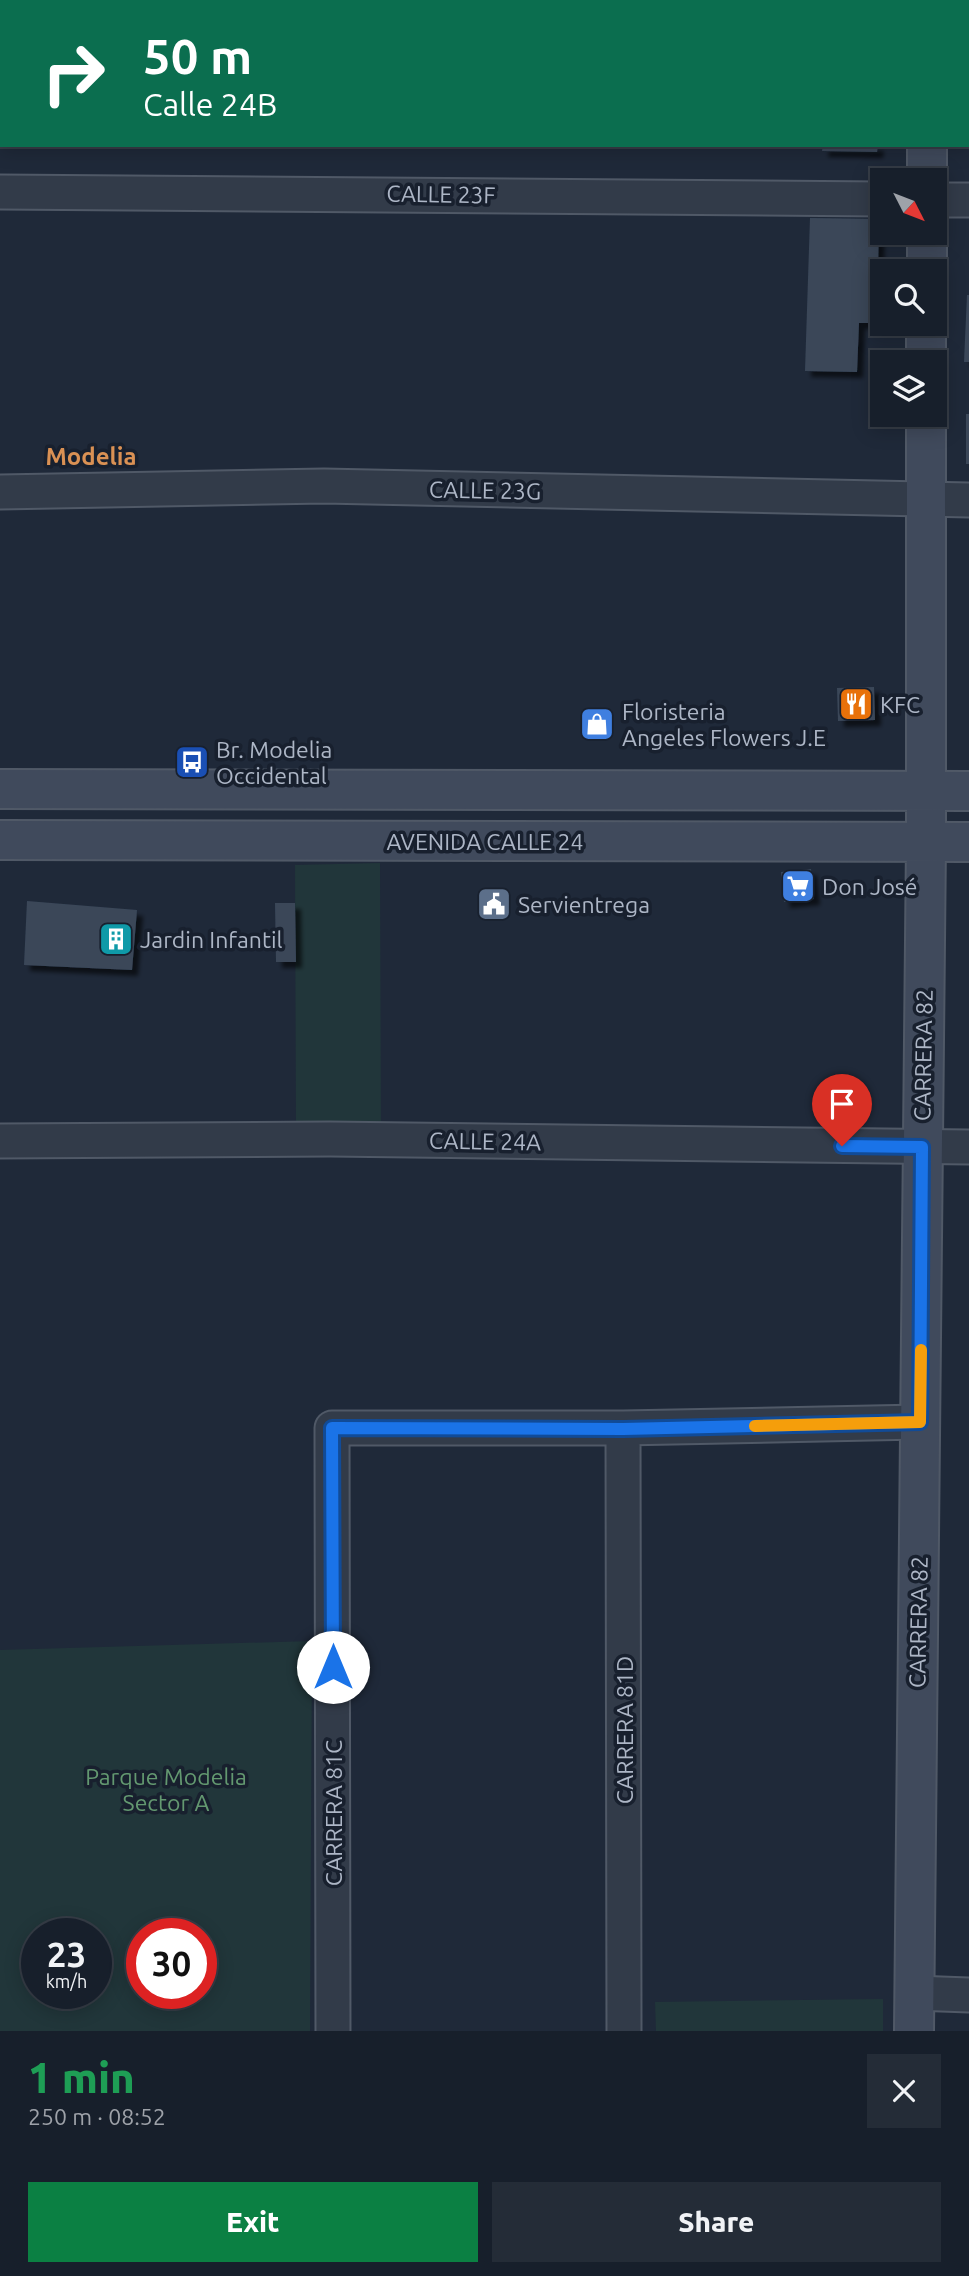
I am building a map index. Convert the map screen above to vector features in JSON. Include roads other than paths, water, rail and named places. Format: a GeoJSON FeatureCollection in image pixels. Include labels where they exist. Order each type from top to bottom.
{"type":"FeatureCollection","features":[{"type":"Feature","properties":{"kind":"main road"},"geometry":{"type":"LineString","coordinates":[[927,147],[927,168]]}},
{"type":"Feature","properties":{"kind":"main road","name":"CARRERA 82"},"geometry":{"type":"LineString","coordinates":[[914,2031],[926,842],[926,427]]}},
{"type":"Feature","properties":{"kind":"main road"},"geometry":{"type":"LineString","coordinates":[[0,789],[969,791]]}},
{"type":"Feature","properties":{"kind":"main road","name":"AVENIDA CALLE 24"},"geometry":{"type":"LineString","coordinates":[[0,840],[969,842]]}},
{"type":"Feature","properties":{"kind":"street","name":"CALLE 23F"},"geometry":{"type":"LineString","coordinates":[[0,192],[870,199]]}},
{"type":"Feature","properties":{"kind":"street"},"geometry":{"type":"LineString","coordinates":[[947,200],[969,200]]}},
{"type":"Feature","properties":{"kind":"street","name":"CALLE 23G"},"geometry":{"type":"LineString","coordinates":[[0,492],[324,486],[969,500]]}},
{"type":"Feature","properties":{"kind":"street","name":"CALLE 24A"},"geometry":{"type":"LineString","coordinates":[[0,1141],[330,1139],[969,1147]]}},
{"type":"Feature","properties":{"kind":"street"},"geometry":{"type":"LineString","coordinates":[[623,1429],[920,1422]]}},
{"type":"Feature","properties":{"kind":"street","name":"CARRERA 81C"},"geometry":{"type":"LineString","coordinates":[[333,2031],[332,1428],[623,1429]]}},
{"type":"Feature","properties":{"kind":"street","name":"CARRERA 81D"},"geometry":{"type":"LineString","coordinates":[[623,1429],[624,2031]]}},
{"type":"Feature","properties":{"kind":"street"},"geometry":{"type":"LineString","coordinates":[[914,1993],[969,1995]]}},
{"type":"Feature","properties":{"kind":"place","name":"KFC"},"geometry":{"type":"Point","coordinates":[856,704]}},
{"type":"Feature","properties":{"kind":"place","name":"Floristeria Angeles Flowers J.E"},"geometry":{"type":"Point","coordinates":[597,724]}},
{"type":"Feature","properties":{"kind":"place","name":"Br. Modelia Occidental"},"geometry":{"type":"Point","coordinates":[192,762]}},
{"type":"Feature","properties":{"kind":"place","name":"Don José"},"geometry":{"type":"Point","coordinates":[798,886]}},
{"type":"Feature","properties":{"kind":"place","name":"Servientrega"},"geometry":{"type":"Point","coordinates":[494,904]}},
{"type":"Feature","properties":{"kind":"place","name":"Jardin Infantil"},"geometry":{"type":"Point","coordinates":[116,939]}},
{"type":"Feature","properties":{"kind":"district","name":"Modelia"},"geometry":{"type":"Point","coordinates":[91,456]}},
{"type":"Feature","properties":{"kind":"park label","name":"Parque Modelia Sector A"},"geometry":{"type":"Point","coordinates":[166,1789]}}]}
